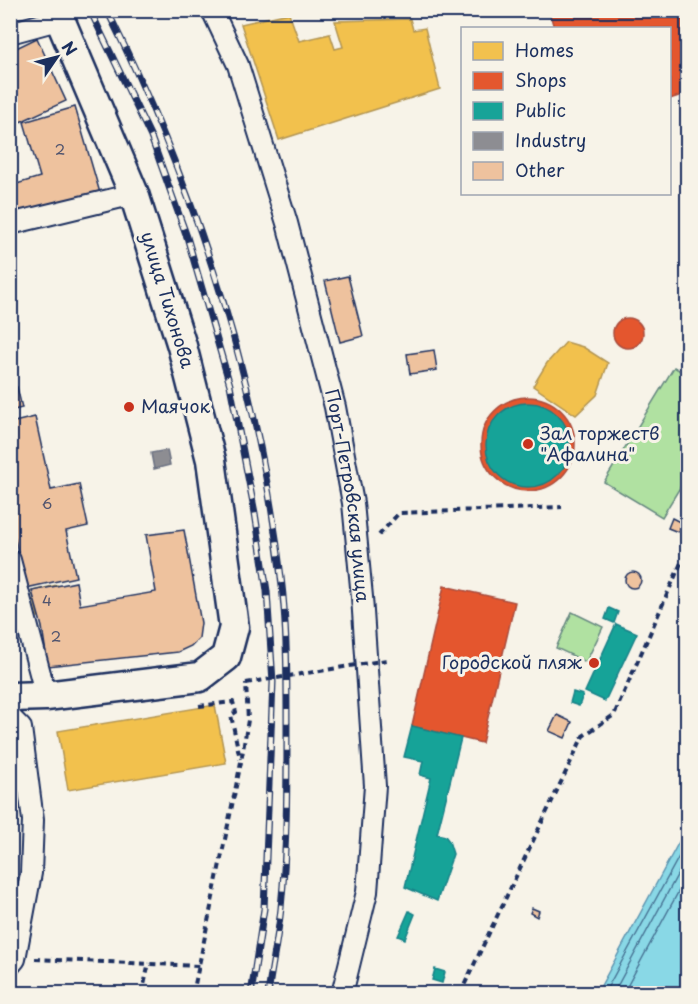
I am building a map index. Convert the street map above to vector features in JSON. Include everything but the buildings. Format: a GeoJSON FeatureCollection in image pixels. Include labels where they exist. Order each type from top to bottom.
{"type":"FeatureCollection","features":[{"type":"Feature","properties":{"kind":"street","name":"Порт-Петровская улица"},"geometry":{"type":"LineString","coordinates":[[212,10],[238,65],[287,223],[335,407],[353,503],[375,786],[368,892],[342,993]]}},
{"type":"Feature","properties":{"kind":"street"},"geometry":{"type":"LineString","coordinates":[[10,33],[59,15]]}},
{"type":"Feature","properties":{"kind":"street","name":"улица Тихонова"},"geometry":{"type":"LineString","coordinates":[[46,696],[200,677],[214,669],[225,657],[234,627],[211,460],[182,346],[134,194],[59,15]]}},
{"type":"Feature","properties":{"kind":"street"},"geometry":{"type":"LineString","coordinates":[[10,224],[134,194]]}},
{"type":"Feature","properties":{"kind":"street"},"geometry":{"type":"LineString","coordinates":[[10,560],[46,696],[10,697]]}},
{"type":"Feature","properties":{"kind":"street"},"geometry":{"type":"LineString","coordinates":[[10,717],[21,728],[33,820],[31,873],[13,962]]}},
{"type":"Feature","properties":{"kind":"path"},"geometry":{"type":"LineString","coordinates":[[377,537],[399,513],[562,507]]}},
{"type":"Feature","properties":{"kind":"path"},"geometry":{"type":"LineString","coordinates":[[460,993],[583,736],[614,715],[687,547]]}},
{"type":"Feature","properties":{"kind":"path"},"geometry":{"type":"LineString","coordinates":[[193,993],[241,762],[248,720],[246,683],[387,660]]}},
{"type":"Feature","properties":{"kind":"path"},"geometry":{"type":"LineString","coordinates":[[236,712],[231,715],[241,762]]}},
{"type":"Feature","properties":{"kind":"path"},"geometry":{"type":"LineString","coordinates":[[13,962],[149,963],[200,966]]}},
{"type":"Feature","properties":{"kind":"path"},"geometry":{"type":"LineString","coordinates":[[142,993],[149,963]]}},
{"type":"Feature","properties":{"kind":"green space"},"geometry":{"type":"Polygon","coordinates":[[[674,367],[687,375],[687,476],[662,517],[604,482],[674,367]]]}},
{"type":"Feature","properties":{"kind":"green space"},"geometry":{"type":"Polygon","coordinates":[[[572,612],[603,627],[586,662],[556,648],[572,612]]]}},
{"type":"Feature","properties":{"kind":"water"},"geometry":{"type":"Polygon","coordinates":[[[687,827],[687,993],[597,993],[687,827]]]}},
{"type":"Feature","properties":{"kind":"railway"},"geometry":{"type":"LineString","coordinates":[[90,10],[151,137],[187,237],[230,385],[255,513],[267,591],[273,682],[264,909],[251,994]]}},
{"type":"Feature","properties":{"kind":"railway"},"geometry":{"type":"LineString","coordinates":[[107,10],[139,77],[195,216],[239,358],[271,503],[284,614],[287,670],[287,771],[283,885],[268,994]]}},
{"type":"Feature","properties":{"kind":"place","name":"Маячок"},"geometry":{"type":"Point","coordinates":[129,407]}},
{"type":"Feature","properties":{"kind":"place","name":"Зал торжеств \"Афалина\""},"geometry":{"type":"Point","coordinates":[528,444]}},
{"type":"Feature","properties":{"kind":"place","name":"Городской пляж"},"geometry":{"type":"Point","coordinates":[594,663]}}]}
